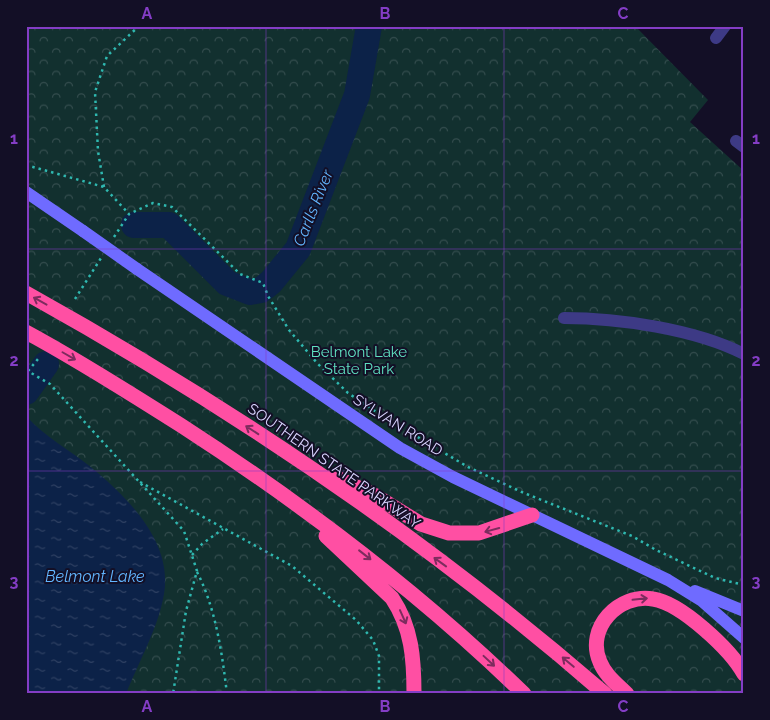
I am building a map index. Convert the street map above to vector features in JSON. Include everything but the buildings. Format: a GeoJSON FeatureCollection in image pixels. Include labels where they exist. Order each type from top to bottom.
{"type":"FeatureCollection","features":[{"type":"Feature","properties":{"kind":"highway","name":"SOUTHERN STATE PARKWAY"},"geometry":{"type":"LineString","coordinates":[[26,293],[158,370],[293,457],[488,598],[605,694]]}},
{"type":"Feature","properties":{"kind":"highway"},"geometry":{"type":"LineString","coordinates":[[26,332],[129,393],[284,494],[408,589],[524,694]]}},
{"type":"Feature","properties":{"kind":"highway"},"geometry":{"type":"LineString","coordinates":[[293,457],[374,496],[412,520],[440,531],[479,533],[532,515]]}},
{"type":"Feature","properties":{"kind":"highway"},"geometry":{"type":"LineString","coordinates":[[284,494],[388,594],[398,607],[411,640],[414,694]]}},
{"type":"Feature","properties":{"kind":"highway"},"geometry":{"type":"LineString","coordinates":[[627,694],[610,677],[600,662],[597,638],[602,625],[610,614],[622,604],[638,599],[655,599],[664,602],[684,615],[726,650],[744,674]]}},
{"type":"Feature","properties":{"kind":"street"},"geometry":{"type":"LineString","coordinates":[[716,38],[725,26]]}},
{"type":"Feature","properties":{"kind":"street","name":"SYLVAN ROAD"},"geometry":{"type":"LineString","coordinates":[[26,192],[400,448],[453,477],[668,580],[702,602],[744,638]]}},
{"type":"Feature","properties":{"kind":"street"},"geometry":{"type":"LineString","coordinates":[[564,318],[590,318],[690,334],[710,339],[744,354]]}},
{"type":"Feature","properties":{"kind":"street"},"geometry":{"type":"LineString","coordinates":[[668,580],[744,611]]}},
{"type":"Feature","properties":{"kind":"path"},"geometry":{"type":"LineString","coordinates":[[104,188],[98,151],[95,92],[107,56],[139,26]]}},
{"type":"Feature","properties":{"kind":"path"},"geometry":{"type":"LineString","coordinates":[[26,164],[104,188],[129,214]]}},
{"type":"Feature","properties":{"kind":"path"},"geometry":{"type":"LineString","coordinates":[[109,245],[129,214],[153,203],[172,207],[240,274],[263,282],[268,296],[289,330],[317,363],[348,393],[468,467],[524,493],[632,536],[656,550],[715,578],[744,585]]}},
{"type":"Feature","properties":{"kind":"path"},"geometry":{"type":"LineString","coordinates":[[75,299],[104,252]]}},
{"type":"Feature","properties":{"kind":"path"},"geometry":{"type":"LineString","coordinates":[[38,359],[27,370],[45,381],[184,531],[196,571],[208,593],[224,668],[227,694]]}},
{"type":"Feature","properties":{"kind":"path"},"geometry":{"type":"LineString","coordinates":[[138,480],[292,566],[364,628],[373,640],[379,656],[379,694]]}},
{"type":"Feature","properties":{"kind":"path"},"geometry":{"type":"LineString","coordinates":[[192,555],[202,544],[223,529]]}},
{"type":"Feature","properties":{"kind":"path"},"geometry":{"type":"LineString","coordinates":[[173,694],[186,612],[196,571]]}},
{"type":"Feature","properties":{"kind":"green space","name":"Belmont Lake State Park"},"geometry":{"type":"Polygon","coordinates":[[[26,26],[635,26],[708,100],[690,122],[744,171],[744,694],[26,694],[26,26]]]}},
{"type":"Feature","properties":{"kind":"water","name":"Belmont Lake"},"geometry":{"type":"Polygon","coordinates":[[[26,416],[33,424],[92,468],[120,493],[145,523],[155,539],[162,557],[165,575],[161,607],[153,632],[126,694],[26,694],[26,416]]]}},
{"type":"Feature","properties":{"kind":"waterway","name":"Carlls River"},"geometry":{"type":"LineString","coordinates":[[134,225],[169,225],[227,283],[250,292],[261,290],[271,282],[298,249],[357,95],[369,26]]}},
{"type":"Feature","properties":{"kind":"waterway","name":"Carlls River"},"geometry":{"type":"LineString","coordinates":[[26,392],[46,364]]}}]}
